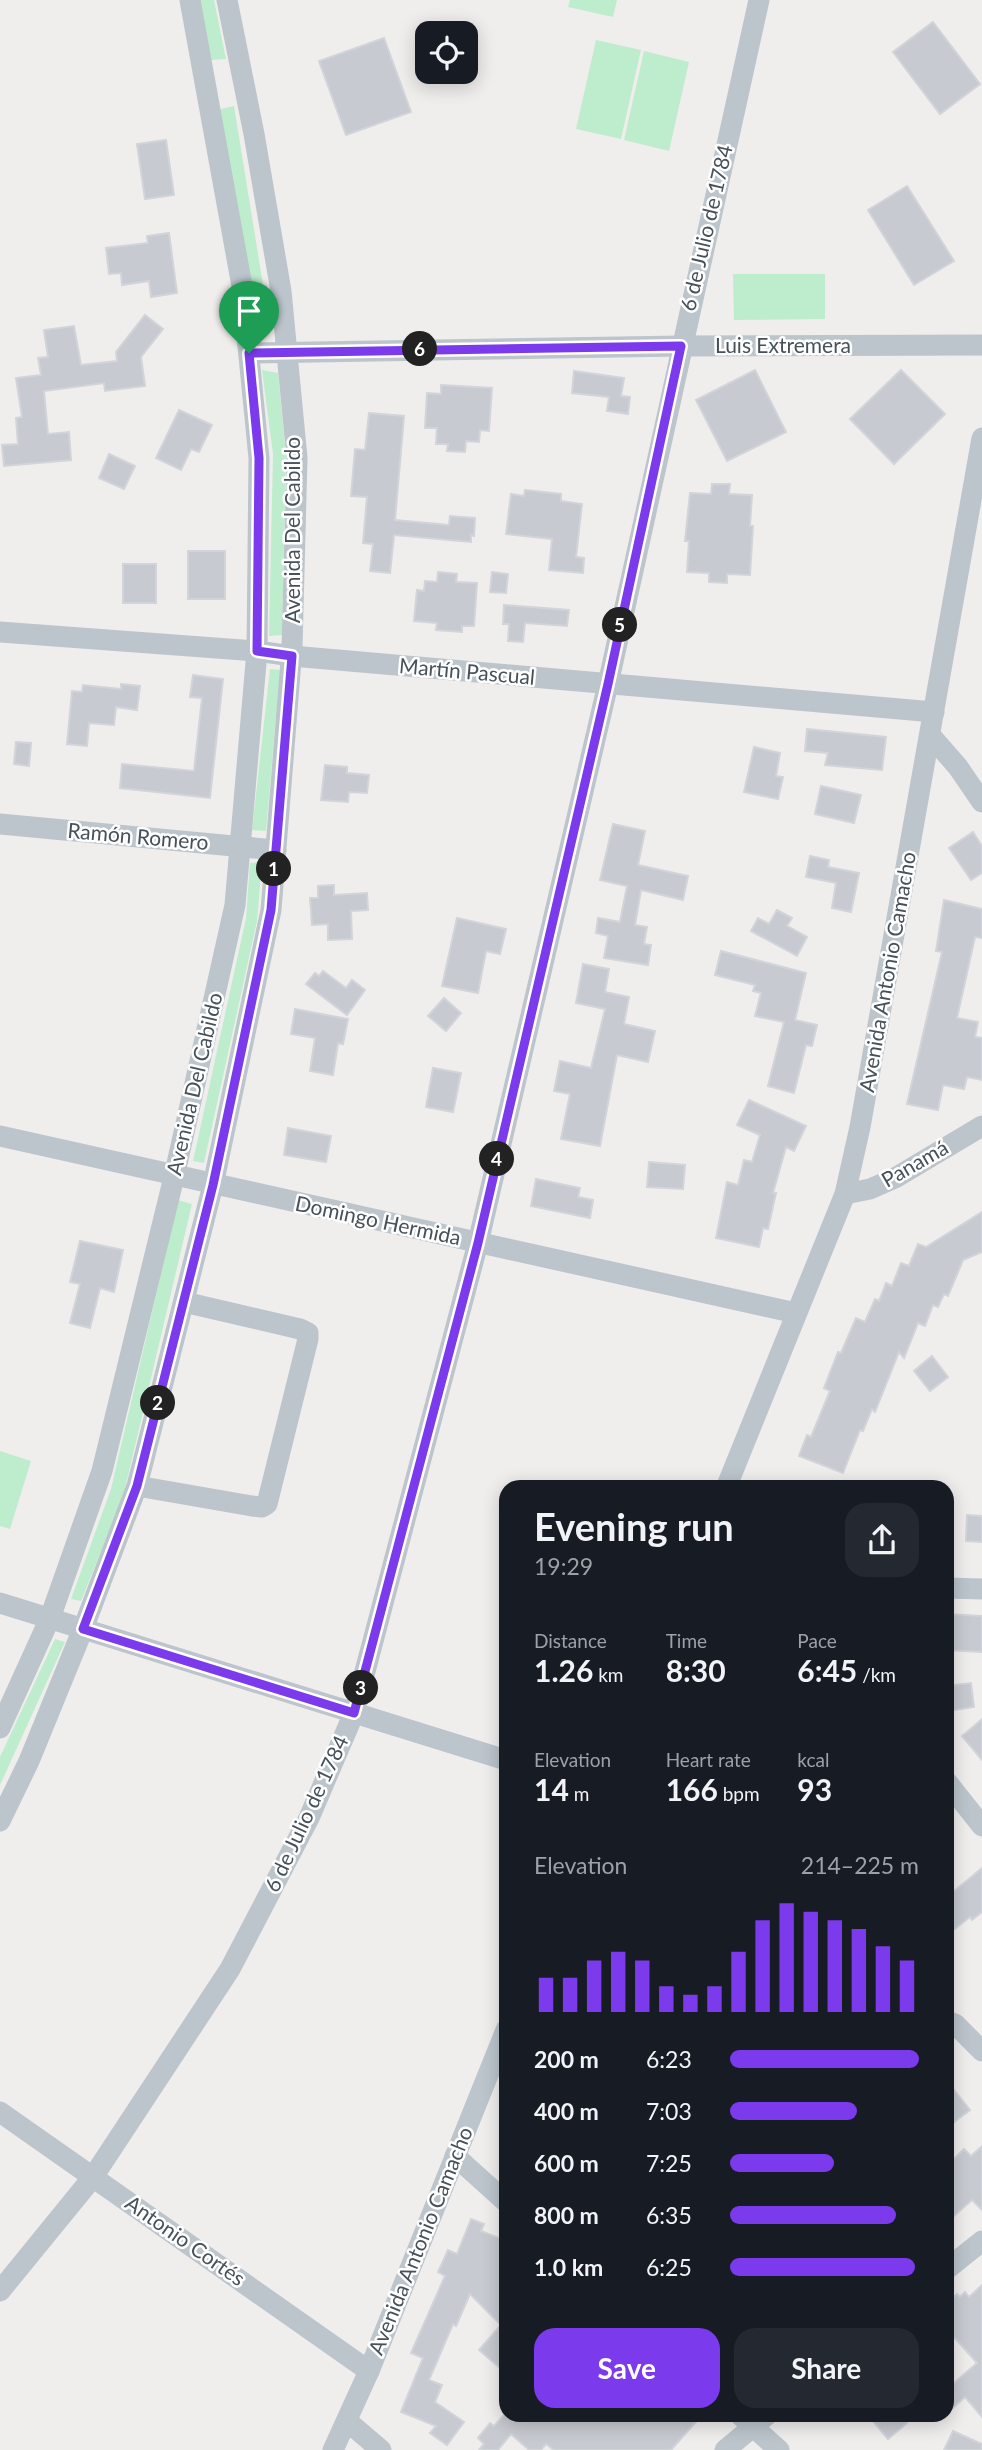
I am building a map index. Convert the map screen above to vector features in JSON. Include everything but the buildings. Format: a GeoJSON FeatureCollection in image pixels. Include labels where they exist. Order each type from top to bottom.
{"type":"FeatureCollection","features":[{"type":"Feature","properties":{"kind":"street","name":"Avenida Del Cabildo"},"geometry":{"type":"LineString","coordinates":[[0,1728],[50,1618],[102,1471],[174,1177],[235,905],[257,651],[259,458],[242,286],[190,0]]}},
{"type":"Feature","properties":{"kind":"street","name":"Avenida Del Cabildo"},"geometry":{"type":"LineString","coordinates":[[0,1821],[29,1761],[83,1629],[137,1486],[213,1185],[271,910],[292,656],[297,458],[277,265],[227,0]]}},
{"type":"Feature","properties":{"kind":"street","name":"6 de Julio de 1784"},"geometry":{"type":"LineString","coordinates":[[0,2291],[93,2177],[230,1969],[309,1818],[354,1713],[478,1243],[608,684],[759,0]]}},
{"type":"Feature","properties":{"kind":"street","name":"Luis Extremera"},"geometry":{"type":"LineString","coordinates":[[249,353],[681,346],[982,345]]}},
{"type":"Feature","properties":{"kind":"street","name":"Avenida Antonio Camacho"},"geometry":{"type":"LineString","coordinates":[[729,1480],[845,1194],[860,1127],[982,438]]}},
{"type":"Feature","properties":{"kind":"street","name":"Martín Pascual"},"geometry":{"type":"LineString","coordinates":[[0,632],[257,651],[934,712]]}},
{"type":"Feature","properties":{"kind":"street"},"geometry":{"type":"LineString","coordinates":[[930,735],[958,767],[982,802]]}},
{"type":"Feature","properties":{"kind":"street","name":"Ramón Romero"},"geometry":{"type":"LineString","coordinates":[[0,824],[276,850]]}},
{"type":"Feature","properties":{"kind":"street","name":"Panamá"},"geometry":{"type":"LineString","coordinates":[[845,1194],[870,1189],[895,1178],[982,1126]]}},
{"type":"Feature","properties":{"kind":"street","name":"Domingo Hermida"},"geometry":{"type":"LineString","coordinates":[[0,1136],[174,1177],[796,1313]]}},
{"type":"Feature","properties":{"kind":"street"},"geometry":{"type":"LineString","coordinates":[[137,1486],[252,1506],[262,1507],[267,1504],[307,1333],[300,1329],[184,1302]]}},
{"type":"Feature","properties":{"kind":"street"},"geometry":{"type":"LineString","coordinates":[[954,1588],[982,1589]]}},
{"type":"Feature","properties":{"kind":"street"},"geometry":{"type":"LineString","coordinates":[[0,1603],[499,1758]]}},
{"type":"Feature","properties":{"kind":"street"},"geometry":{"type":"LineString","coordinates":[[954,1791],[982,1826]]}},
{"type":"Feature","properties":{"kind":"street"},"geometry":{"type":"LineString","coordinates":[[954,2024],[982,2051]]}},
{"type":"Feature","properties":{"kind":"street","name":"Avenida Antonio Camacho"},"geometry":{"type":"LineString","coordinates":[[333,2450],[369,2371],[499,2047]]}},
{"type":"Feature","properties":{"kind":"street","name":"Antonio Cortés"},"geometry":{"type":"LineString","coordinates":[[0,2112],[369,2371]]}},
{"type":"Feature","properties":{"kind":"street"},"geometry":{"type":"LineString","coordinates":[[455,2156],[499,2196]]}},
{"type":"Feature","properties":{"kind":"street"},"geometry":{"type":"LineString","coordinates":[[954,2263],[982,2241]]}},
{"type":"Feature","properties":{"kind":"street"},"geometry":{"type":"LineString","coordinates":[[347,2421],[381,2450]]}},
{"type":"Feature","properties":{"kind":"street"},"geometry":{"type":"LineString","coordinates":[[725,2450],[750,2422]]}},
{"type":"Feature","properties":{"kind":"street"},"geometry":{"type":"LineString","coordinates":[[756,2422],[779,2450]]}},
{"type":"Feature","properties":{"kind":"green space"},"geometry":{"type":"Polygon","coordinates":[[[198,0],[214,0],[226,59],[211,60],[198,0]]]}},
{"type":"Feature","properties":{"kind":"green space"},"geometry":{"type":"Polygon","coordinates":[[[570,0],[617,0],[613,17],[568,7],[570,0]]]}},
{"type":"Feature","properties":{"kind":"green space"},"geometry":{"type":"Polygon","coordinates":[[[596,40],[641,50],[621,139],[576,129],[596,40]]]}},
{"type":"Feature","properties":{"kind":"green space"},"geometry":{"type":"Polygon","coordinates":[[[644,51],[689,62],[669,151],[624,140],[644,51]]]}},
{"type":"Feature","properties":{"kind":"green space"},"geometry":{"type":"Polygon","coordinates":[[[234,106],[270,328],[269,335],[263,340],[254,336],[220,109],[234,106]]]}},
{"type":"Feature","properties":{"kind":"green space"},"geometry":{"type":"Polygon","coordinates":[[[733,274],[825,274],[825,319],[734,320],[733,274]]]}},
{"type":"Feature","properties":{"kind":"green space"},"geometry":{"type":"Polygon","coordinates":[[[262,370],[278,373],[286,456],[282,635],[269,636],[273,454],[262,370]]]}},
{"type":"Feature","properties":{"kind":"green space"},"geometry":{"type":"Polygon","coordinates":[[[270,669],[280,670],[266,831],[252,830],[270,669]]]}},
{"type":"Feature","properties":{"kind":"green space"},"geometry":{"type":"Polygon","coordinates":[[[262,862],[257,921],[204,1163],[193,1161],[246,918],[250,863],[262,862]]]}},
{"type":"Feature","properties":{"kind":"green space"},"geometry":{"type":"Polygon","coordinates":[[[178,1200],[192,1204],[123,1497],[81,1601],[71,1599],[111,1489],[178,1200]]]}},
{"type":"Feature","properties":{"kind":"green space"},"geometry":{"type":"Polygon","coordinates":[[[0,1451],[31,1461],[10,1529],[0,1526],[0,1451]]]}},
{"type":"Feature","properties":{"kind":"green space"},"geometry":{"type":"Polygon","coordinates":[[[55,1639],[65,1642],[0,1785],[0,1757],[55,1639]]]}},
{"type":"Feature","properties":{"kind":"route"},"geometry":{"type":"LineString","coordinates":[[681,346],[608,684],[478,1243],[354,1713],[83,1629],[137,1486],[213,1185],[271,910],[292,656],[257,651],[259,458],[249,353],[681,346]]}}]}
